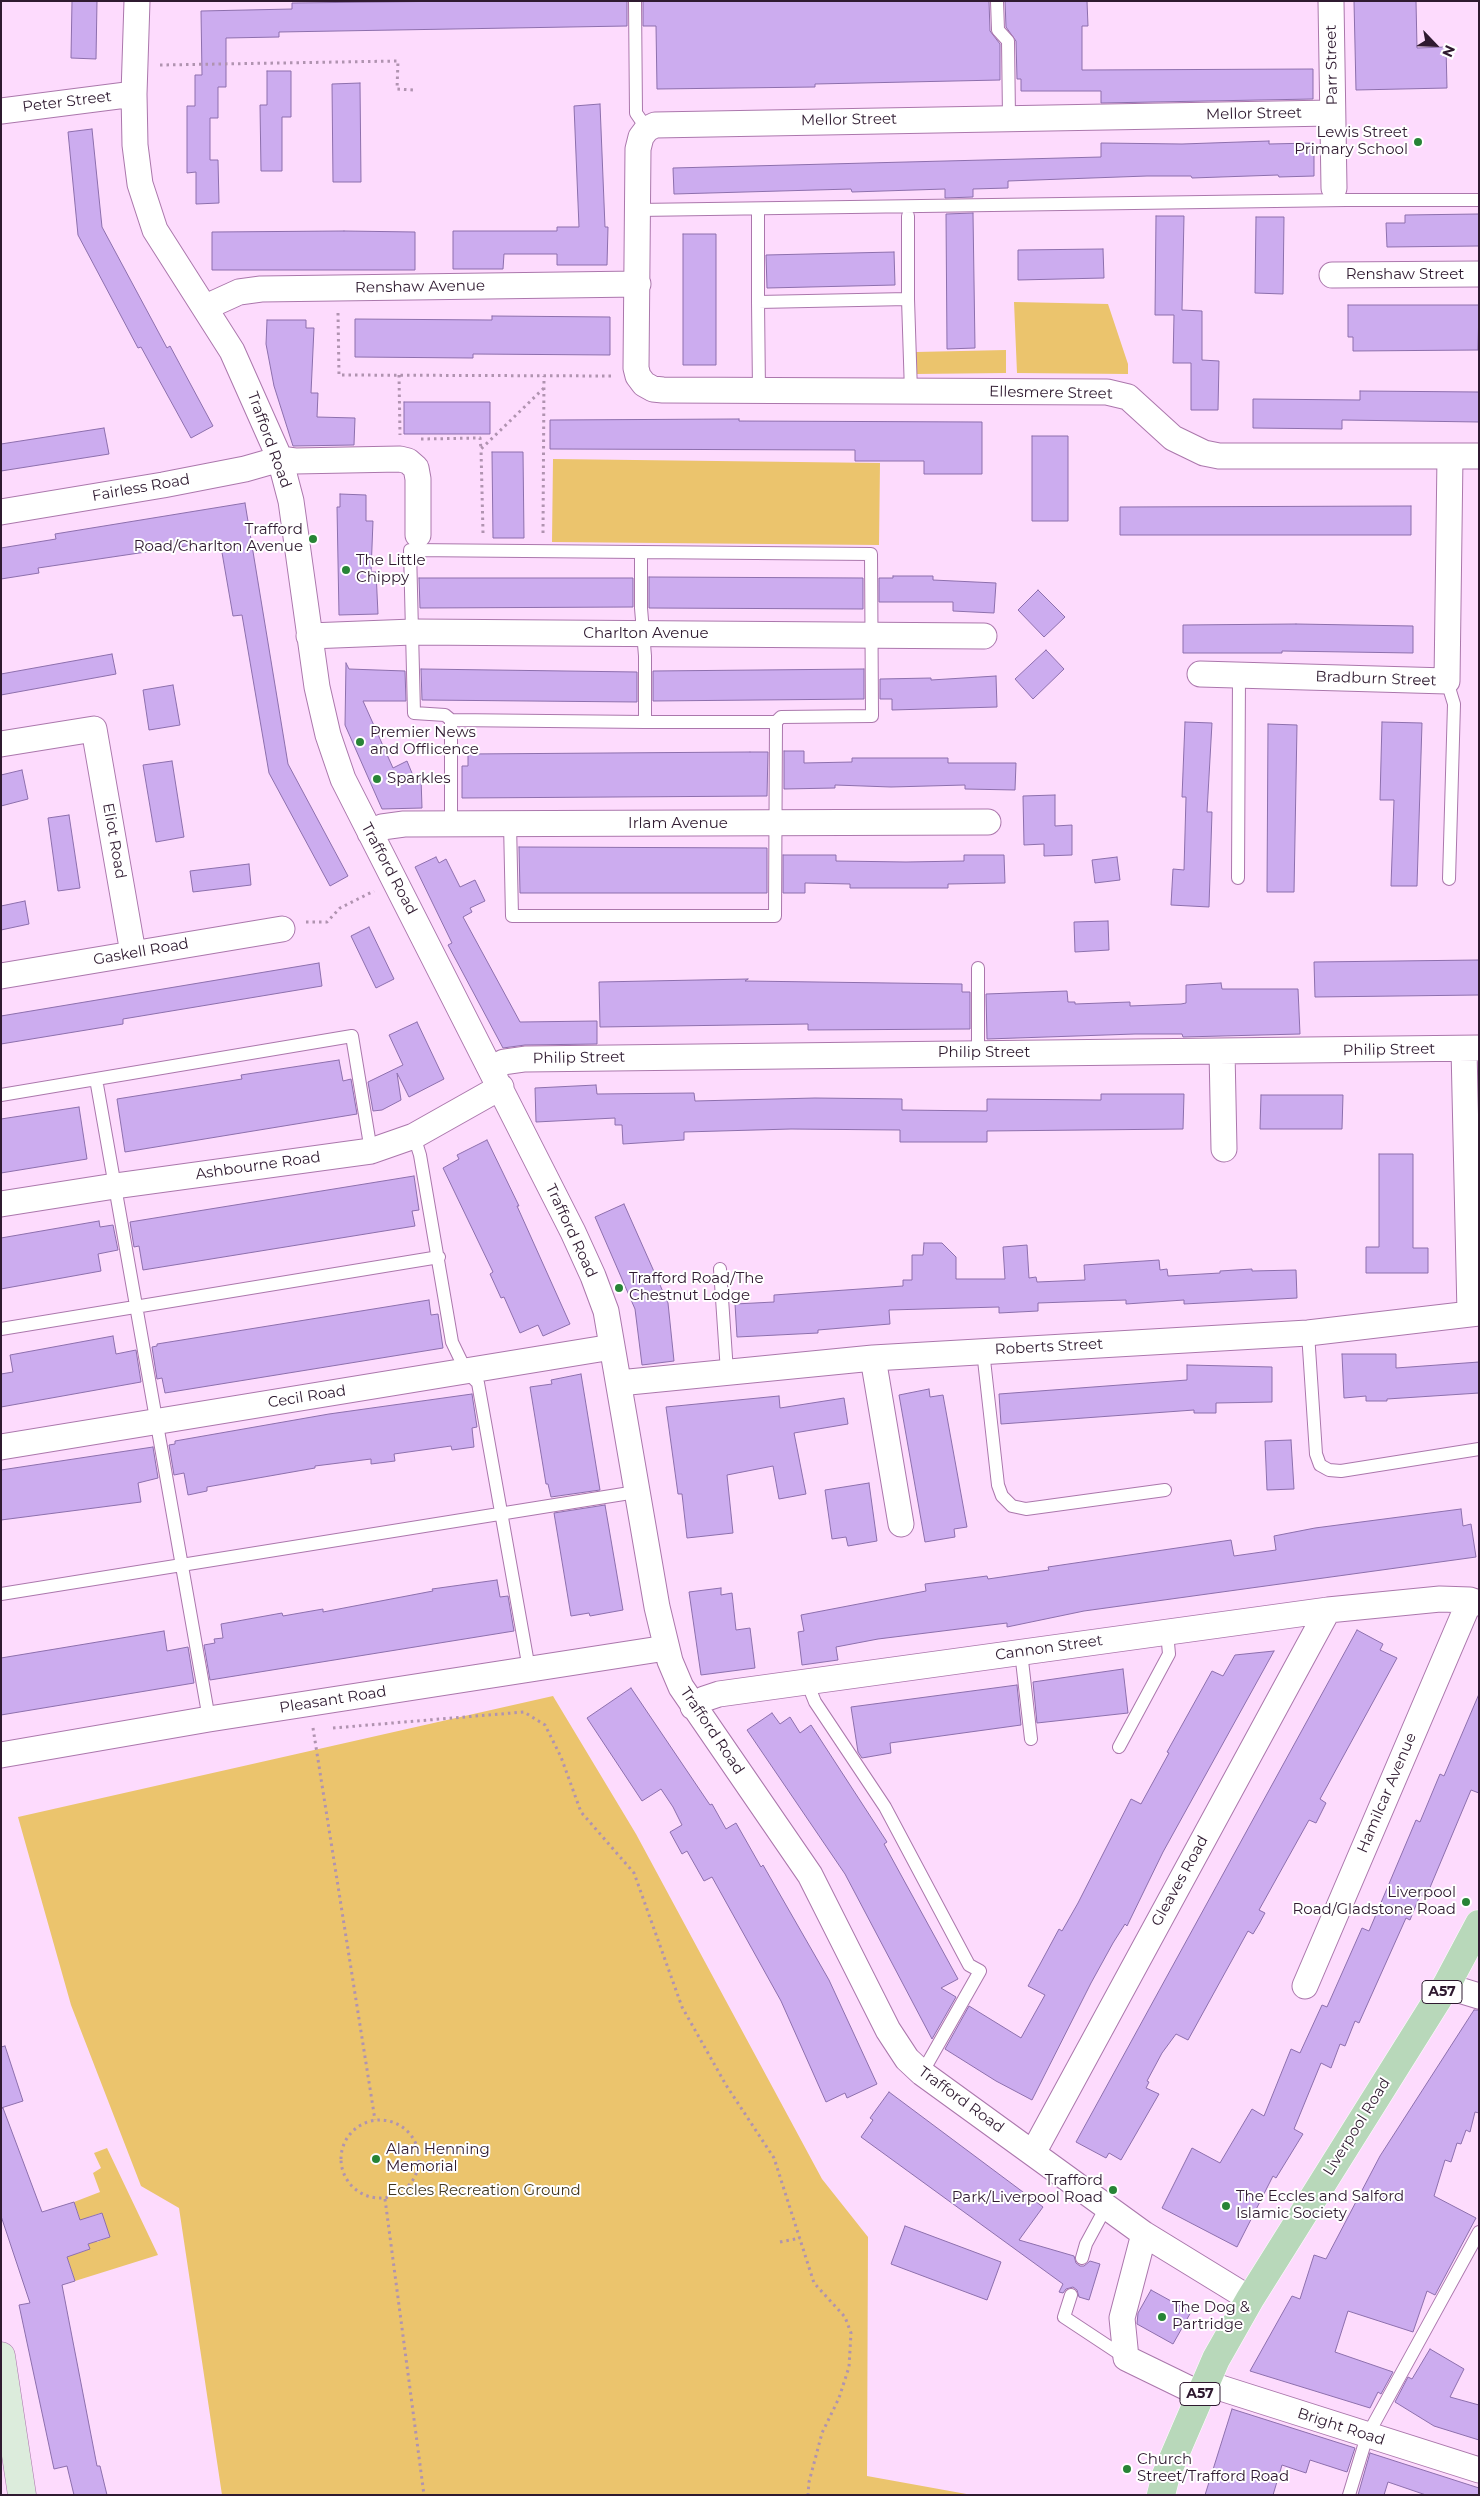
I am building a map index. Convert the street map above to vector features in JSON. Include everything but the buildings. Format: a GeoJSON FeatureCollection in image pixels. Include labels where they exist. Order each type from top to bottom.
{"type":"FeatureCollection","features":[{"type":"Feature","properties":{"kind":"main road","name":"Liverpool Road"},"geometry":{"type":"LineString","coordinates":[[1161,2495],[1166,2475],[1202,2388],[1250,2299],[1446,1986],[1479,1924]]}},
{"type":"Feature","properties":{"kind":"main road"},"geometry":{"type":"LineString","coordinates":[[1,2356],[5,2407],[22,2495]]}},
{"type":"Feature","properties":{"kind":"street","name":"Trafford Road"},"geometry":{"type":"LineString","coordinates":[[136,1],[134,65],[135,145],[140,184],[155,230],[232,351],[280,459],[291,501],[309,636],[328,735],[343,779],[496,1078],[593,1276],[606,1311],[636,1492],[666,1648],[681,1687],[810,1875],[888,2030],[907,2059],[922,2073],[1144,2234],[1250,2299]]}},
{"type":"Feature","properties":{"kind":"street","name":"Parr Street"},"geometry":{"type":"LineString","coordinates":[[1331,1],[1334,188]]}},
{"type":"Feature","properties":{"kind":"street","name":"Peter Street"},"geometry":{"type":"LineString","coordinates":[[1,111],[134,94]]}},
{"type":"Feature","properties":{"kind":"street","name":"Mellor Street"},"geometry":{"type":"LineString","coordinates":[[647,129],[655,125],[666,124],[1332,113]]}},
{"type":"Feature","properties":{"kind":"street"},"geometry":{"type":"LineString","coordinates":[[638,376],[636,368],[638,149],[641,138],[647,129]]}},
{"type":"Feature","properties":{"kind":"street","name":"Renshaw Street"},"geometry":{"type":"LineString","coordinates":[[1332,275],[1479,274]]}},
{"type":"Feature","properties":{"kind":"street","name":"Renshaw Avenue"},"geometry":{"type":"LineString","coordinates":[[206,308],[239,292],[261,289],[638,284]]}},
{"type":"Feature","properties":{"kind":"street","name":"Ellesmere Street"},"geometry":{"type":"LineString","coordinates":[[638,376],[644,384],[653,389],[663,390],[1070,391],[1119,394],[1136,403],[1173,438],[1204,453],[1219,456],[1479,456]]}},
{"type":"Feature","properties":{"kind":"street"},"geometry":{"type":"LineString","coordinates":[[280,459],[295,461],[400,449],[408,461],[416,468],[418,535]]}},
{"type":"Feature","properties":{"kind":"street","name":"Bradburn Street"},"geometry":{"type":"LineString","coordinates":[[1200,674],[1447,681],[1450,456]]}},
{"type":"Feature","properties":{"kind":"street","name":"Fairless Road"},"geometry":{"type":"LineString","coordinates":[[1,512],[245,470],[280,459]]}},
{"type":"Feature","properties":{"kind":"street","name":"Charlton Avenue"},"geometry":{"type":"LineString","coordinates":[[309,636],[413,632],[984,636]]}},
{"type":"Feature","properties":{"kind":"street","name":"Eliot Road"},"geometry":{"type":"LineString","coordinates":[[1,744],[94,729],[133,953]]}},
{"type":"Feature","properties":{"kind":"street","name":"Irlam Avenue"},"geometry":{"type":"LineString","coordinates":[[370,833],[393,824],[988,822]]}},
{"type":"Feature","properties":{"kind":"street","name":"Gaskell Road"},"geometry":{"type":"LineString","coordinates":[[1,976],[282,929]]}},
{"type":"Feature","properties":{"kind":"street"},"geometry":{"type":"LineString","coordinates":[[1471,1049],[1474,1313]]}},
{"type":"Feature","properties":{"kind":"street","name":"Philip Street"},"geometry":{"type":"LineString","coordinates":[[496,1078],[504,1062],[525,1059],[978,1052],[1471,1049]]}},
{"type":"Feature","properties":{"kind":"street"},"geometry":{"type":"LineString","coordinates":[[1222,1052],[1224,1149]]}},
{"type":"Feature","properties":{"kind":"street","name":"Ashbourne Road"},"geometry":{"type":"LineString","coordinates":[[1,1204],[115,1186],[371,1152],[414,1136],[496,1078]]}},
{"type":"Feature","properties":{"kind":"street","name":"Roberts Street"},"geometry":{"type":"LineString","coordinates":[[619,1382],[873,1358],[1308,1333],[1474,1313]]}},
{"type":"Feature","properties":{"kind":"street","name":"Cecil Road"},"geometry":{"type":"LineString","coordinates":[[1,1447],[612,1347]]}},
{"type":"Feature","properties":{"kind":"street"},"geometry":{"type":"LineString","coordinates":[[873,1358],[901,1524]]}},
{"type":"Feature","properties":{"kind":"street","name":"Hamilcar Avenue"},"geometry":{"type":"LineString","coordinates":[[1305,1986],[1475,1601],[1440,1600],[1410,1603]]}},
{"type":"Feature","properties":{"kind":"street","name":"Cannon Street"},"geometry":{"type":"LineString","coordinates":[[693,1707],[704,1699],[719,1694],[1328,1610],[1410,1603]]}},
{"type":"Feature","properties":{"kind":"street","name":"Gleaves Road"},"geometry":{"type":"LineString","coordinates":[[1033,2153],[1328,1610]]}},
{"type":"Feature","properties":{"kind":"street","name":"Pleasant Road"},"geometry":{"type":"LineString","coordinates":[[1,1755],[209,1719],[666,1648]]}},
{"type":"Feature","properties":{"kind":"street"},"geometry":{"type":"LineString","coordinates":[[1446,1986],[1479,1996]]}},
{"type":"Feature","properties":{"kind":"street"},"geometry":{"type":"LineString","coordinates":[[1126,2358],[1122,2318],[1144,2234]]}},
{"type":"Feature","properties":{"kind":"street","name":"Bright Road"},"geometry":{"type":"LineString","coordinates":[[1126,2358],[1202,2388],[1479,2470]]}},
{"type":"Feature","properties":{"kind":"lane"},"geometry":{"type":"LineString","coordinates":[[635,1],[636,113],[647,129]]}},
{"type":"Feature","properties":{"kind":"lane"},"geometry":{"type":"LineString","coordinates":[[997,1],[998,30],[1008,41],[1009,117]]}},
{"type":"Feature","properties":{"kind":"lane"},"geometry":{"type":"LineString","coordinates":[[638,210],[1346,200],[1479,200]]}},
{"type":"Feature","properties":{"kind":"lane"},"geometry":{"type":"LineString","coordinates":[[758,208],[759,391]]}},
{"type":"Feature","properties":{"kind":"lane"},"geometry":{"type":"LineString","coordinates":[[908,216],[911,392]]}},
{"type":"Feature","properties":{"kind":"lane"},"geometry":{"type":"LineString","coordinates":[[758,302],[908,299]]}},
{"type":"Feature","properties":{"kind":"lane"},"geometry":{"type":"LineString","coordinates":[[410,550],[871,554],[872,716],[781,718],[776,722],[451,720],[446,715],[414,713],[413,632],[410,550]]}},
{"type":"Feature","properties":{"kind":"lane"},"geometry":{"type":"LineString","coordinates":[[642,553],[641,608],[645,722]]}},
{"type":"Feature","properties":{"kind":"lane"},"geometry":{"type":"LineString","coordinates":[[1238,878],[1239,675]]}},
{"type":"Feature","properties":{"kind":"lane"},"geometry":{"type":"LineString","coordinates":[[1447,681],[1454,704],[1449,879]]}},
{"type":"Feature","properties":{"kind":"lane"},"geometry":{"type":"LineString","coordinates":[[451,720],[451,823]]}},
{"type":"Feature","properties":{"kind":"lane"},"geometry":{"type":"LineString","coordinates":[[510,823],[512,916],[775,916],[777,824],[776,722]]}},
{"type":"Feature","properties":{"kind":"lane"},"geometry":{"type":"LineString","coordinates":[[978,968],[978,1052]]}},
{"type":"Feature","properties":{"kind":"lane"},"geometry":{"type":"LineString","coordinates":[[1,1095],[352,1036],[371,1152]]}},
{"type":"Feature","properties":{"kind":"lane"},"geometry":{"type":"LineString","coordinates":[[96,1079],[209,1719]]}},
{"type":"Feature","properties":{"kind":"lane"},"geometry":{"type":"LineString","coordinates":[[414,1136],[420,1154],[452,1342],[466,1371],[478,1383],[529,1669]]}},
{"type":"Feature","properties":{"kind":"lane"},"geometry":{"type":"LineString","coordinates":[[1,1330],[439,1257]]}},
{"type":"Feature","properties":{"kind":"lane"},"geometry":{"type":"LineString","coordinates":[[720,1269],[727,1372]]}},
{"type":"Feature","properties":{"kind":"lane"},"geometry":{"type":"LineString","coordinates":[[1308,1333],[1316,1454],[1320,1465],[1329,1470],[1341,1471],[1479,1449]]}},
{"type":"Feature","properties":{"kind":"lane"},"geometry":{"type":"LineString","coordinates":[[983,1351],[998,1485],[1002,1496],[1012,1506],[1026,1510],[1165,1490]]}},
{"type":"Feature","properties":{"kind":"lane"},"geometry":{"type":"LineString","coordinates":[[1,1594],[636,1492]]}},
{"type":"Feature","properties":{"kind":"lane"},"geometry":{"type":"LineString","coordinates":[[1119,1746],[1169,1654],[1167,1632]]}},
{"type":"Feature","properties":{"kind":"lane"},"geometry":{"type":"LineString","coordinates":[[1021,1652],[1031,1739]]}},
{"type":"Feature","properties":{"kind":"lane"},"geometry":{"type":"LineString","coordinates":[[807,1682],[815,1702],[885,1807],[969,1965],[980,1971],[922,2073]]}},
{"type":"Feature","properties":{"kind":"lane"},"geometry":{"type":"LineString","coordinates":[[1082,2258],[1086,2244],[1106,2207]]}},
{"type":"Feature","properties":{"kind":"lane"},"geometry":{"type":"LineString","coordinates":[[1349,2495],[1367,2436],[1479,2232]]}},
{"type":"Feature","properties":{"kind":"lane"},"geometry":{"type":"LineString","coordinates":[[1071,2295],[1064,2317],[1126,2358]]}},
{"type":"Feature","properties":{"kind":"path"},"geometry":{"type":"LineString","coordinates":[[134,65],[398,61],[397,89],[412,90]]}},
{"type":"Feature","properties":{"kind":"path"},"geometry":{"type":"LineString","coordinates":[[337,288],[339,375],[638,376]]}},
{"type":"Feature","properties":{"kind":"path"},"geometry":{"type":"LineString","coordinates":[[399,375],[400,449],[480,438],[483,536]]}},
{"type":"Feature","properties":{"kind":"path"},"geometry":{"type":"LineString","coordinates":[[543,536],[544,376]]}},
{"type":"Feature","properties":{"kind":"path"},"geometry":{"type":"LineString","coordinates":[[481,448],[544,388]]}},
{"type":"Feature","properties":{"kind":"path"},"geometry":{"type":"LineString","coordinates":[[327,922],[340,908],[369,894]]}},
{"type":"Feature","properties":{"kind":"path"},"geometry":{"type":"LineString","coordinates":[[310,1704],[375,2120]]}},
{"type":"Feature","properties":{"kind":"path"},"geometry":{"type":"LineString","coordinates":[[313,1729],[524,1712],[545,1725],[561,1757],[581,1812],[634,1873],[682,2007],[726,2084],[774,2158],[814,2283],[845,2317],[851,2333],[850,2367],[839,2398],[822,2433],[809,2482],[808,2495]]}},
{"type":"Feature","properties":{"kind":"path"},"geometry":{"type":"LineString","coordinates":[[375,2120],[388,2120],[401,2126],[412,2135],[418,2146],[420,2160],[417,2173],[410,2185],[399,2194],[385,2199],[372,2198],[359,2193],[349,2184],[342,2172],[341,2157],[344,2144],[351,2132],[362,2124],[375,2120]]}},
{"type":"Feature","properties":{"kind":"path"},"geometry":{"type":"LineString","coordinates":[[385,2199],[424,2495]]}},
{"type":"Feature","properties":{"kind":"path"},"geometry":{"type":"LineString","coordinates":[[780,2242],[800,2238]]}},
{"type":"Feature","properties":{"kind":"green space"},"geometry":{"type":"Polygon","coordinates":[[[1014,302],[1108,304],[1128,364],[1128,374],[1017,373],[1014,302]]]}},
{"type":"Feature","properties":{"kind":"green space"},"geometry":{"type":"Polygon","coordinates":[[[1006,350],[1006,373],[916,374],[916,352],[1006,350]]]}},
{"type":"Feature","properties":{"kind":"green space"},"geometry":{"type":"Polygon","coordinates":[[[553,459],[880,463],[879,545],[552,542],[553,459]]]}},
{"type":"Feature","properties":{"kind":"green space","name":"Eccles Recreation Ground"},"geometry":{"type":"Polygon","coordinates":[[[553,1696],[636,1834],[822,2179],[868,2237],[867,2476],[972,2495],[222,2495],[179,2208],[141,2186],[71,2005],[18,1817],[553,1696]]]}},
{"type":"Feature","properties":{"kind":"green space"},"geometry":{"type":"Polygon","coordinates":[[[107,2148],[158,2255],[75,2281],[62,2242],[76,2254],[90,2249],[85,2234],[93,2231],[97,2242],[110,2237],[101,2213],[89,2217],[91,2225],[83,2228],[74,2202],[100,2192],[93,2173],[101,2168],[94,2153],[107,2148]]]}},
{"type":"Feature","properties":{"kind":"place","name":"Lewis Street Primary School"},"geometry":{"type":"Point","coordinates":[1418,142]}},
{"type":"Feature","properties":{"kind":"place","name":"Trafford Road/Charlton Avenue"},"geometry":{"type":"Point","coordinates":[313,539]}},
{"type":"Feature","properties":{"kind":"place","name":"The Little Chippy"},"geometry":{"type":"Point","coordinates":[346,570]}},
{"type":"Feature","properties":{"kind":"place","name":"Premier News and Offlicence"},"geometry":{"type":"Point","coordinates":[360,742]}},
{"type":"Feature","properties":{"kind":"place","name":"Sparkles"},"geometry":{"type":"Point","coordinates":[377,779]}},
{"type":"Feature","properties":{"kind":"place","name":"Trafford Road/The Chestnut Lodge"},"geometry":{"type":"Point","coordinates":[619,1288]}},
{"type":"Feature","properties":{"kind":"place","name":"Liverpool Road/Gladstone Road"},"geometry":{"type":"Point","coordinates":[1466,1902]}},
{"type":"Feature","properties":{"kind":"place","name":"Alan Henning Memorial"},"geometry":{"type":"Point","coordinates":[376,2159]}},
{"type":"Feature","properties":{"kind":"place","name":"Trafford Park/Liverpool Road"},"geometry":{"type":"Point","coordinates":[1113,2190]}},
{"type":"Feature","properties":{"kind":"place","name":"The Eccles and Salford Islamic Society"},"geometry":{"type":"Point","coordinates":[1226,2206]}},
{"type":"Feature","properties":{"kind":"place","name":"The Dog & Partridge"},"geometry":{"type":"Point","coordinates":[1162,2317]}},
{"type":"Feature","properties":{"kind":"place","name":"Church Street/Trafford Road"},"geometry":{"type":"Point","coordinates":[1127,2469]}}]}
